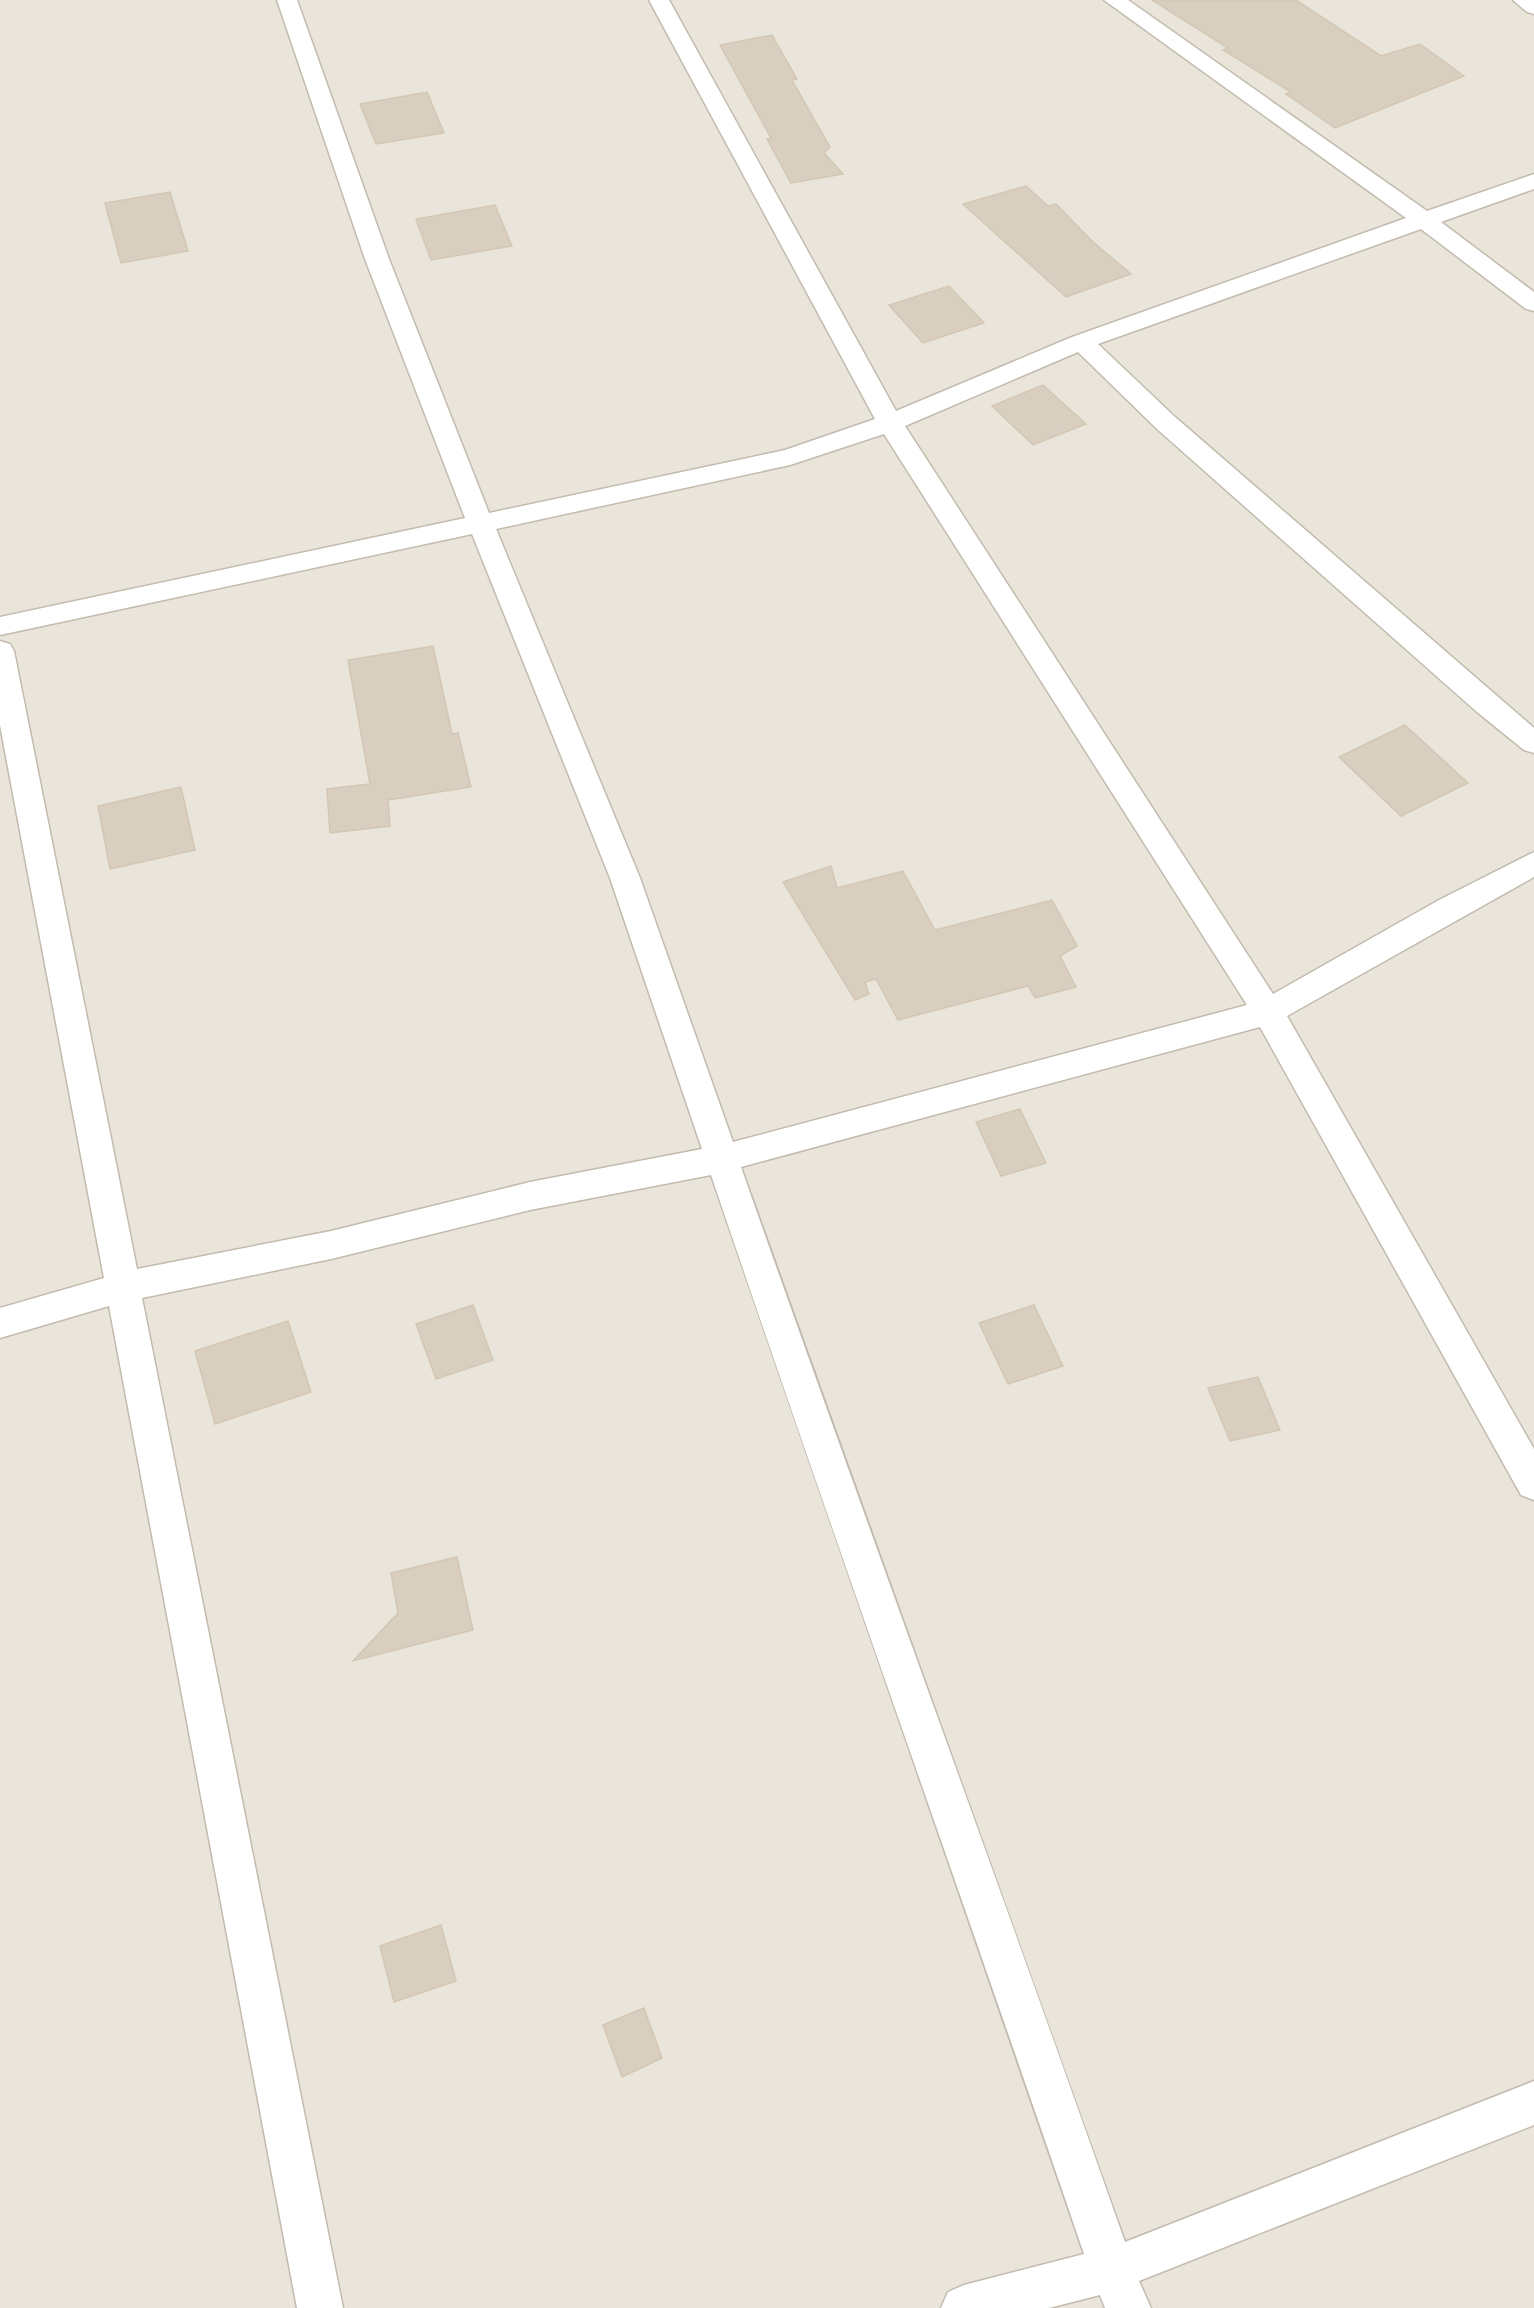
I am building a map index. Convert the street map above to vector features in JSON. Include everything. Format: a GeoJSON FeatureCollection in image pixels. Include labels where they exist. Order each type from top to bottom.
{"type":"FeatureCollection","features":[{"type":"Feature","properties":{"kind":"street"},"geometry":{"type":"LineString","coordinates":[[287,0],[377,259],[480,522],[625,878],[858,1554],[991,1920],[1120,2289]]}},
{"type":"Feature","properties":{"kind":"street"},"geometry":{"type":"LineString","coordinates":[[659,0],[890,423],[1268,1012],[1534,1483]]}},
{"type":"Feature","properties":{"kind":"street"},"geometry":{"type":"LineString","coordinates":[[1114,0],[1425,221],[1534,304]]}},
{"type":"Feature","properties":{"kind":"street"},"geometry":{"type":"LineString","coordinates":[[1523,0],[1534,8]]}},
{"type":"Feature","properties":{"kind":"street"},"geometry":{"type":"LineString","coordinates":[[0,626],[790,457],[890,423],[1081,342],[1534,182]]}},
{"type":"Feature","properties":{"kind":"street"},"geometry":{"type":"LineString","coordinates":[[1081,342],[1166,423],[1487,705],[1534,743]]}},
{"type":"Feature","properties":{"kind":"street"},"geometry":{"type":"LineString","coordinates":[[0,651],[320,2308]]}},
{"type":"Feature","properties":{"kind":"street"},"geometry":{"type":"LineString","coordinates":[[0,1323],[123,1287],[331,1245],[530,1196],[722,1159],[1268,1012],[1534,863]]}},
{"type":"Feature","properties":{"kind":"street"},"geometry":{"type":"LineString","coordinates":[[964,2308],[1120,2289],[1534,2103]]}},
{"type":"Feature","properties":{"kind":"shaded area"},"geometry":{"type":"Polygon","coordinates":[[[0,0],[1534,0],[1534,2308],[0,2308],[0,0]]]}},
{"type":"Feature","properties":{"kind":"building"},"geometry":{"type":"Polygon","coordinates":[[[1152,0],[1296,0],[1381,56],[1420,44],[1464,76],[1335,128],[1286,94],[1291,92],[1223,50],[1228,48],[1152,0]]]}},
{"type":"Feature","properties":{"kind":"building"},"geometry":{"type":"Polygon","coordinates":[[[772,35],[797,79],[792,80],[830,147],[824,153],[843,174],[791,183],[767,139],[771,138],[720,45],[772,35]]]}},
{"type":"Feature","properties":{"kind":"building"},"geometry":{"type":"Polygon","coordinates":[[[427,92],[444,133],[376,144],[360,104],[427,92]]]}},
{"type":"Feature","properties":{"kind":"building"},"geometry":{"type":"Polygon","coordinates":[[[1026,186],[1048,206],[1056,204],[1093,242],[1131,274],[1066,297],[963,204],[1026,186]]]}},
{"type":"Feature","properties":{"kind":"building"},"geometry":{"type":"Polygon","coordinates":[[[170,192],[188,251],[121,263],[105,203],[170,192]]]}},
{"type":"Feature","properties":{"kind":"building"},"geometry":{"type":"Polygon","coordinates":[[[495,205],[512,246],[431,260],[416,219],[495,205]]]}},
{"type":"Feature","properties":{"kind":"building"},"geometry":{"type":"Polygon","coordinates":[[[949,286],[984,323],[923,343],[889,305],[949,286]]]}},
{"type":"Feature","properties":{"kind":"building"},"geometry":{"type":"Polygon","coordinates":[[[1043,385],[1086,424],[1033,445],[992,406],[1043,385]]]}},
{"type":"Feature","properties":{"kind":"building"},"geometry":{"type":"Polygon","coordinates":[[[433,646],[452,734],[458,733],[471,787],[388,800],[390,826],[330,833],[327,789],[370,784],[348,660],[433,646]]]}},
{"type":"Feature","properties":{"kind":"building"},"geometry":{"type":"Polygon","coordinates":[[[1405,725],[1468,783],[1401,816],[1339,757],[1405,725]]]}},
{"type":"Feature","properties":{"kind":"building"},"geometry":{"type":"Polygon","coordinates":[[[181,787],[195,850],[110,869],[98,806],[181,787]]]}},
{"type":"Feature","properties":{"kind":"building"},"geometry":{"type":"Polygon","coordinates":[[[831,866],[837,888],[903,871],[935,930],[1052,900],[1077,946],[1060,956],[1076,987],[1035,998],[1028,986],[898,1020],[876,979],[865,982],[869,994],[855,1000],[783,882],[831,866]]]}},
{"type":"Feature","properties":{"kind":"building"},"geometry":{"type":"Polygon","coordinates":[[[1020,1109],[1046,1163],[1001,1176],[976,1122],[1020,1109]]]}},
{"type":"Feature","properties":{"kind":"building"},"geometry":{"type":"Polygon","coordinates":[[[473,1305],[493,1360],[436,1379],[416,1324],[473,1305]]]}},
{"type":"Feature","properties":{"kind":"building"},"geometry":{"type":"Polygon","coordinates":[[[1034,1305],[1063,1366],[1008,1384],[979,1323],[1034,1305]]]}},
{"type":"Feature","properties":{"kind":"building"},"geometry":{"type":"Polygon","coordinates":[[[288,1321],[311,1392],[215,1424],[195,1351],[288,1321]]]}},
{"type":"Feature","properties":{"kind":"building"},"geometry":{"type":"Polygon","coordinates":[[[1258,1377],[1280,1430],[1230,1441],[1208,1388],[1258,1377]]]}},
{"type":"Feature","properties":{"kind":"building"},"geometry":{"type":"Polygon","coordinates":[[[457,1557],[473,1630],[353,1661],[398,1613],[391,1573],[457,1557]]]}},
{"type":"Feature","properties":{"kind":"building"},"geometry":{"type":"Polygon","coordinates":[[[441,1925],[456,1981],[394,2002],[380,1946],[441,1925]]]}},
{"type":"Feature","properties":{"kind":"building"},"geometry":{"type":"Polygon","coordinates":[[[644,2008],[662,2058],[622,2077],[603,2025],[644,2008]]]}}]}
